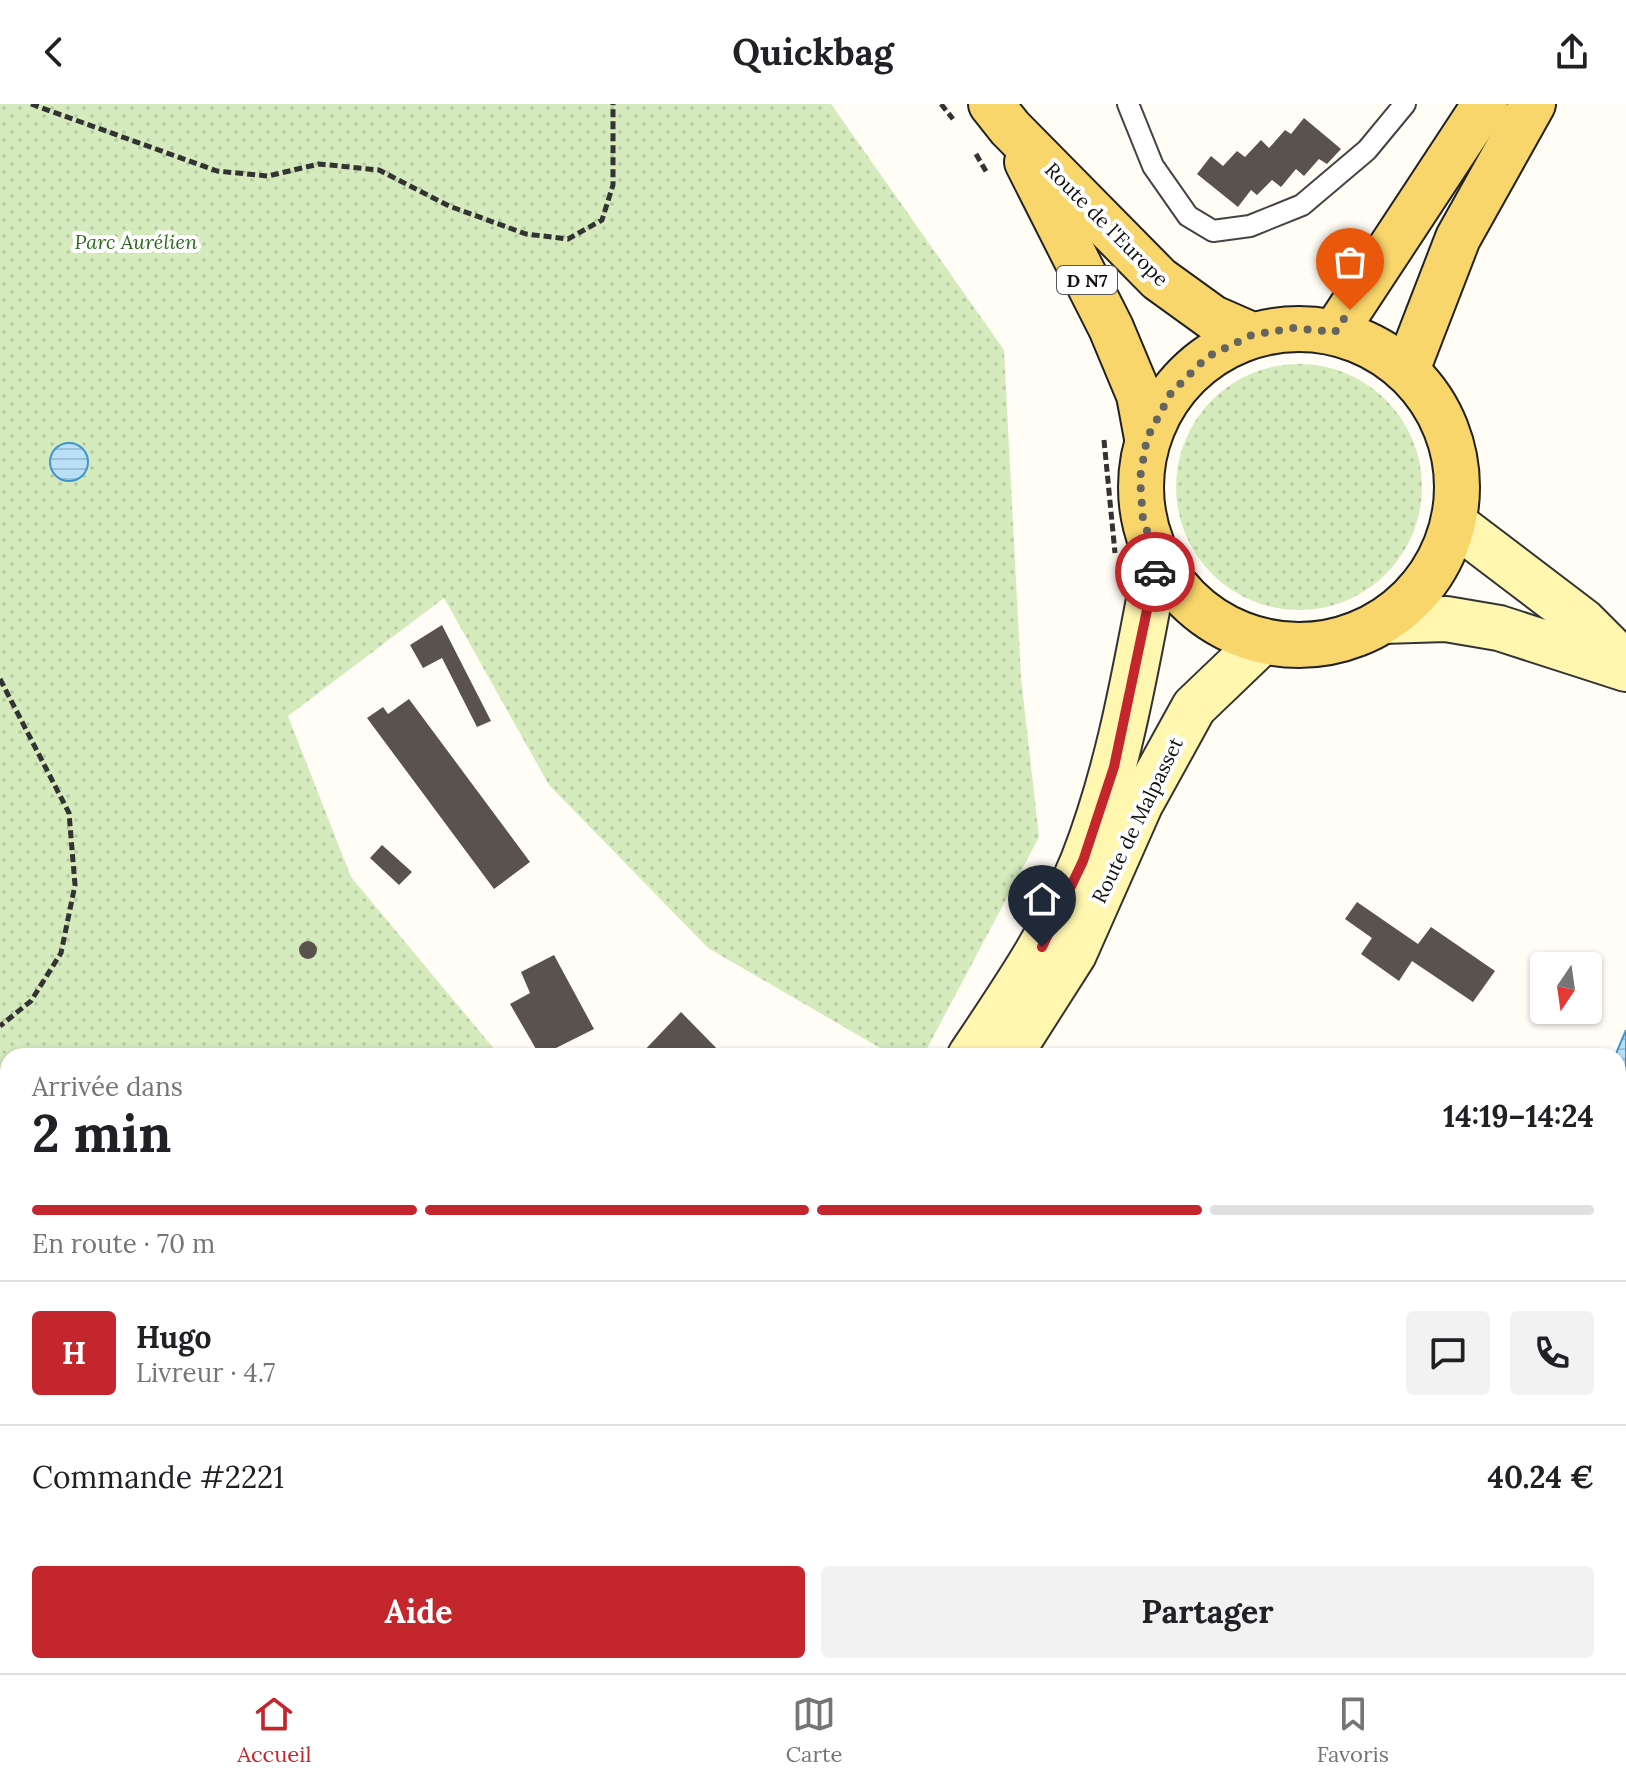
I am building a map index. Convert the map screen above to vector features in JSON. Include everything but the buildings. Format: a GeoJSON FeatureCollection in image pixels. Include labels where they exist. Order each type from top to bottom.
{"type":"FeatureCollection","features":[{"type":"Feature","properties":{"kind":"main road"},"geometry":{"type":"LineString","coordinates":[[1335,332],[1485,104]]}},
{"type":"Feature","properties":{"kind":"main road"},"geometry":{"type":"LineString","coordinates":[[1407,370],[1458,238],[1533,104]]}},
{"type":"Feature","properties":{"kind":"main road","name":"Route de l'Europe"},"geometry":{"type":"LineString","coordinates":[[982,125],[1159,279],[1213,318],[1252,335]]}},
{"type":"Feature","properties":{"kind":"main road","name":"Route de l'Europe"},"geometry":{"type":"LineString","coordinates":[[982,125],[1111,328],[1139,395],[1147,438]]}},
{"type":"Feature","properties":{"kind":"main road"},"geometry":{"type":"LineString","coordinates":[[1293,328],[1335,332],[1373,347],[1407,370],[1441,415],[1457,467],[1454,523],[1439,561],[1416,595],[1383,621],[1346,638],[1304,645],[1263,641],[1220,624],[1136,558],[1143,520],[1140,478],[1147,438],[1171,393],[1207,357],[1252,335],[1293,328]]}},
{"type":"Feature","properties":{"kind":"main road"},"geometry":{"type":"LineString","coordinates":[[1454,523],[1583,621],[1626,667]]}},
{"type":"Feature","properties":{"kind":"main road","name":"Route de Malpasset"},"geometry":{"type":"LineString","coordinates":[[975,1048],[1042,947],[1083,861],[1114,767],[1136,558]]}},
{"type":"Feature","properties":{"kind":"main road"},"geometry":{"type":"LineString","coordinates":[[1383,621],[1446,619],[1499,628],[1626,667]]}},
{"type":"Feature","properties":{"kind":"main road","name":"Route de Malpasset"},"geometry":{"type":"LineString","coordinates":[[1014,1048],[1074,954],[1140,805],[1194,707],[1263,641]]}},
{"type":"Feature","properties":{"kind":"lane"},"geometry":{"type":"LineString","coordinates":[[1128,104],[1153,166],[1188,216],[1213,231],[1250,226],[1302,205],[1367,150],[1405,104]]}},
{"type":"Feature","properties":{"kind":"path"},"geometry":{"type":"LineString","coordinates":[[31,104],[217,171],[268,176],[319,164],[379,170],[449,206],[526,234],[568,239],[602,220],[613,185],[613,104]]}},
{"type":"Feature","properties":{"kind":"path"},"geometry":{"type":"LineString","coordinates":[[941,104],[982,125],[994,185]]}},
{"type":"Feature","properties":{"kind":"path"},"geometry":{"type":"LineString","coordinates":[[1104,436],[1136,558]]}},
{"type":"Feature","properties":{"kind":"path"},"geometry":{"type":"LineString","coordinates":[[0,679],[69,813],[75,885],[61,953],[31,1001],[0,1026]]}},
{"type":"Feature","properties":{"kind":"green space","name":"Parc Aurélien"},"geometry":{"type":"Polygon","coordinates":[[[0,104],[831,104],[1004,350],[1021,677],[1039,837],[927,1048],[880,1048],[708,948],[549,785],[444,598],[288,716],[351,877],[493,1048],[0,1048],[0,104]]]}},
{"type":"Feature","properties":{"kind":"green space"},"geometry":{"type":"Polygon","coordinates":[[[1299,364],[1323,366],[1346,373],[1386,400],[1413,440],[1420,463],[1420,511],[1413,534],[1386,574],[1346,601],[1323,608],[1299,610],[1275,608],[1252,601],[1212,574],[1185,534],[1178,511],[1176,487],[1178,463],[1185,440],[1212,400],[1252,373],[1275,366],[1299,364]]]}},
{"type":"Feature","properties":{"kind":"water"},"geometry":{"type":"Polygon","coordinates":[[[69,443],[82,449],[88,462],[82,475],[69,481],[56,475],[50,462],[56,449],[69,443]]]}},
{"type":"Feature","properties":{"kind":"water"},"geometry":{"type":"Polygon","coordinates":[[[1626,1030],[1626,1048],[1618,1048],[1626,1030]]]}},
{"type":"Feature","properties":{"kind":"way so far"},"geometry":{"type":"LineString","coordinates":[[1155,572],[1157,558],[1143,520],[1140,478],[1147,438],[1171,393],[1207,357],[1252,335],[1293,328],[1335,332],[1350,310]]}},
{"type":"Feature","properties":{"kind":"route"},"geometry":{"type":"LineString","coordinates":[[1042,947],[1083,861],[1114,767],[1155,572]]}}]}
